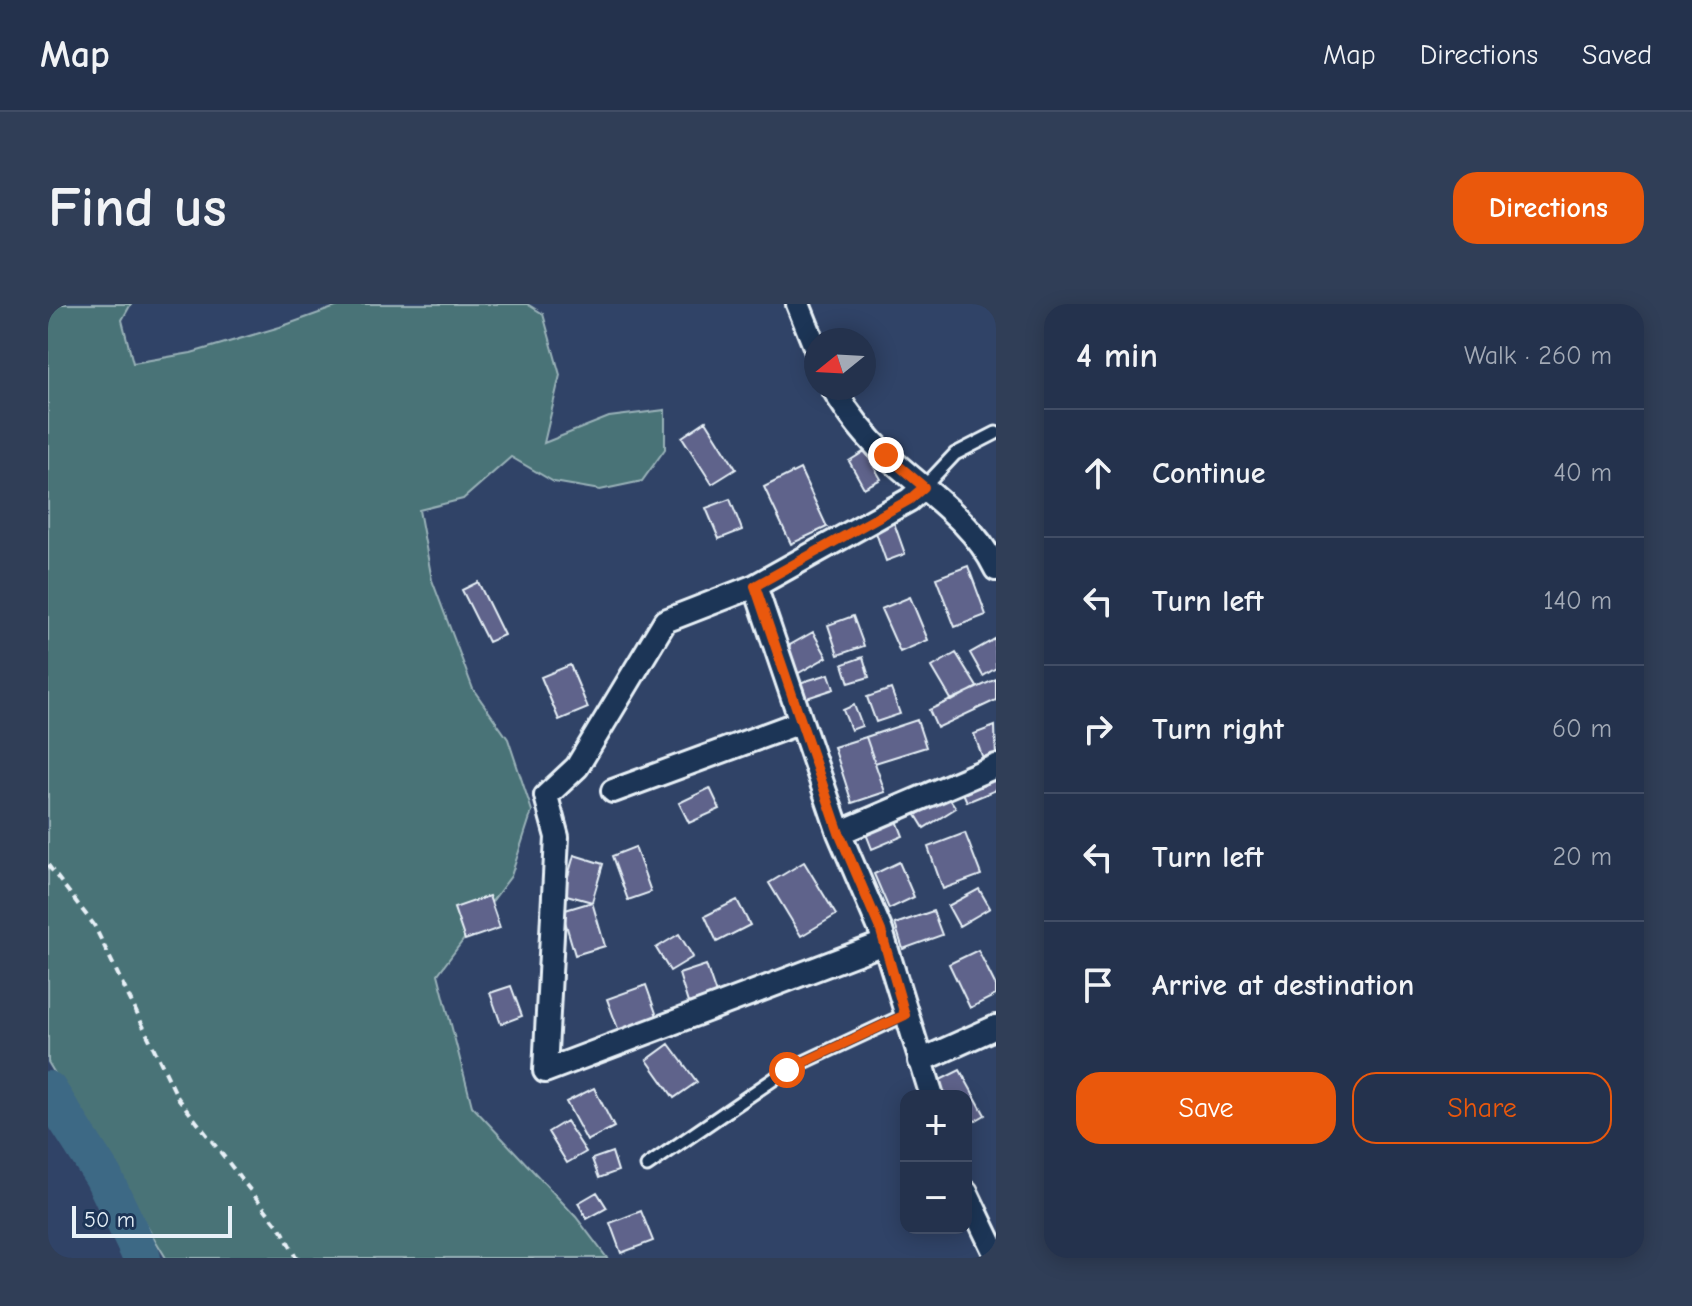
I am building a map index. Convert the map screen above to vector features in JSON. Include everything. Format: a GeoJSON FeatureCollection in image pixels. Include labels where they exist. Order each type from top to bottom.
{"type":"FeatureCollection","features":[{"type":"Feature","properties":{"kind":"street"},"geometry":{"type":"LineString","coordinates":[[798,304],[808,328]]}},
{"type":"Feature","properties":{"kind":"street"},"geometry":{"type":"LineString","coordinates":[[841,400],[853,419],[886,455],[968,527],[996,569]]}},
{"type":"Feature","properties":{"kind":"street"},"geometry":{"type":"LineString","coordinates":[[884,943],[545,1071],[557,837],[546,796],[577,767],[665,621],[755,586],[909,500],[924,487]]}},
{"type":"Feature","properties":{"kind":"street"},"geometry":{"type":"LineString","coordinates":[[755,586],[839,833],[884,943],[930,1090]]}},
{"type":"Feature","properties":{"kind":"street"},"geometry":{"type":"LineString","coordinates":[[613,791],[801,722]]}},
{"type":"Feature","properties":{"kind":"street"},"geometry":{"type":"LineString","coordinates":[[839,833],[996,766]]}},
{"type":"Feature","properties":{"kind":"street"},"geometry":{"type":"LineString","coordinates":[[920,1061],[996,1027]]}},
{"type":"Feature","properties":{"kind":"street"},"geometry":{"type":"LineString","coordinates":[[972,1205],[996,1255]]}},
{"type":"Feature","properties":{"kind":"lane"},"geometry":{"type":"LineString","coordinates":[[924,487],[955,454],[996,433]]}},
{"type":"Feature","properties":{"kind":"lane"},"geometry":{"type":"LineString","coordinates":[[647,1166],[787,1070],[905,1015]]}},
{"type":"Feature","properties":{"kind":"path"},"geometry":{"type":"LineString","coordinates":[[48,865],[94,925],[178,1098],[283,1232],[296,1258]]}},
{"type":"Feature","properties":{"kind":"green space"},"geometry":{"type":"Polygon","coordinates":[[[48,304],[131,304],[122,320],[133,363],[191,353],[344,304],[527,304],[543,314],[560,375],[544,443],[609,417],[665,410],[665,449],[642,481],[600,490],[554,482],[511,457],[463,499],[419,510],[432,580],[473,689],[508,739],[532,811],[511,876],[438,974],[472,1106],[576,1217],[607,1258],[166,1258],[48,1062],[48,304]]]}},
{"type":"Feature","properties":{"kind":"building"},"geometry":{"type":"Polygon","coordinates":[[[706,421],[736,469],[712,484],[682,437],[706,421]]]}},
{"type":"Feature","properties":{"kind":"building"},"geometry":{"type":"Polygon","coordinates":[[[865,451],[881,479],[864,488],[849,461],[865,451]]]}},
{"type":"Feature","properties":{"kind":"building"},"geometry":{"type":"Polygon","coordinates":[[[800,469],[827,527],[791,544],[764,487],[800,469]]]}},
{"type":"Feature","properties":{"kind":"building"},"geometry":{"type":"Polygon","coordinates":[[[730,499],[742,530],[719,539],[706,508],[730,499]]]}},
{"type":"Feature","properties":{"kind":"building"},"geometry":{"type":"Polygon","coordinates":[[[893,520],[905,554],[886,561],[874,527],[893,520]]]}},
{"type":"Feature","properties":{"kind":"building"},"geometry":{"type":"Polygon","coordinates":[[[968,566],[986,615],[955,627],[936,578],[968,566]]]}},
{"type":"Feature","properties":{"kind":"building"},"geometry":{"type":"Polygon","coordinates":[[[478,582],[504,635],[488,642],[462,590],[478,582]]]}},
{"type":"Feature","properties":{"kind":"building"},"geometry":{"type":"Polygon","coordinates":[[[910,597],[928,640],[900,652],[881,609],[910,597]]]}},
{"type":"Feature","properties":{"kind":"building"},"geometry":{"type":"Polygon","coordinates":[[[853,616],[864,646],[838,655],[828,625],[853,616]]]}},
{"type":"Feature","properties":{"kind":"building"},"geometry":{"type":"Polygon","coordinates":[[[813,632],[827,657],[797,674],[783,649],[813,632]]]}},
{"type":"Feature","properties":{"kind":"building"},"geometry":{"type":"Polygon","coordinates":[[[995,639],[996,668],[983,676],[970,653],[995,639]]]}},
{"type":"Feature","properties":{"kind":"building"},"geometry":{"type":"Polygon","coordinates":[[[956,653],[977,687],[952,701],[932,667],[956,653]]]}},
{"type":"Feature","properties":{"kind":"building"},"geometry":{"type":"Polygon","coordinates":[[[863,657],[869,677],[849,683],[843,664],[863,657]]]}},
{"type":"Feature","properties":{"kind":"building"},"geometry":{"type":"Polygon","coordinates":[[[570,665],[588,708],[559,720],[541,677],[570,665]]]}},
{"type":"Feature","properties":{"kind":"building"},"geometry":{"type":"Polygon","coordinates":[[[829,674],[834,689],[804,699],[799,683],[829,674]]]}},
{"type":"Feature","properties":{"kind":"building"},"geometry":{"type":"Polygon","coordinates":[[[996,679],[996,700],[937,728],[929,710],[996,679]]]}},
{"type":"Feature","properties":{"kind":"building"},"geometry":{"type":"Polygon","coordinates":[[[891,689],[900,714],[876,722],[867,697],[891,689]]]}},
{"type":"Feature","properties":{"kind":"building"},"geometry":{"type":"Polygon","coordinates":[[[854,705],[862,726],[851,730],[843,710],[854,705]]]}},
{"type":"Feature","properties":{"kind":"building"},"geometry":{"type":"Polygon","coordinates":[[[917,720],[926,747],[875,763],[866,737],[917,720]]]}},
{"type":"Feature","properties":{"kind":"building"},"geometry":{"type":"Polygon","coordinates":[[[995,726],[996,759],[985,764],[974,734],[995,726]]]}},
{"type":"Feature","properties":{"kind":"building"},"geometry":{"type":"Polygon","coordinates":[[[866,737],[885,792],[852,803],[834,747],[866,737]]]}},
{"type":"Feature","properties":{"kind":"building"},"geometry":{"type":"Polygon","coordinates":[[[996,771],[996,790],[967,802],[960,786],[996,771]]]}},
{"type":"Feature","properties":{"kind":"building"},"geometry":{"type":"Polygon","coordinates":[[[710,788],[720,809],[689,823],[679,803],[710,788]]]}},
{"type":"Feature","properties":{"kind":"building"},"geometry":{"type":"Polygon","coordinates":[[[947,795],[956,808],[924,828],[916,815],[947,795]]]}},
{"type":"Feature","properties":{"kind":"building"},"geometry":{"type":"Polygon","coordinates":[[[894,813],[903,836],[872,849],[863,826],[894,813]]]}},
{"type":"Feature","properties":{"kind":"building"},"geometry":{"type":"Polygon","coordinates":[[[965,833],[981,875],[943,889],[928,847],[965,833]]]}},
{"type":"Feature","properties":{"kind":"building"},"geometry":{"type":"Polygon","coordinates":[[[635,847],[651,892],[628,900],[612,856],[635,847]]]}},
{"type":"Feature","properties":{"kind":"building"},"geometry":{"type":"Polygon","coordinates":[[[574,855],[603,864],[592,902],[563,894],[574,855]]]}},
{"type":"Feature","properties":{"kind":"building"},"geometry":{"type":"Polygon","coordinates":[[[804,862],[836,915],[801,936],[769,883],[804,862]]]}},
{"type":"Feature","properties":{"kind":"building"},"geometry":{"type":"Polygon","coordinates":[[[899,862],[914,897],[889,909],[874,874],[899,862]]]}},
{"type":"Feature","properties":{"kind":"building"},"geometry":{"type":"Polygon","coordinates":[[[979,889],[990,908],[959,926],[948,906],[979,889]]]}},
{"type":"Feature","properties":{"kind":"building"},"geometry":{"type":"Polygon","coordinates":[[[489,896],[500,928],[465,940],[454,908],[489,896]]]}},
{"type":"Feature","properties":{"kind":"building"},"geometry":{"type":"Polygon","coordinates":[[[737,900],[750,925],[717,942],[705,916],[737,900]]]}},
{"type":"Feature","properties":{"kind":"building"},"geometry":{"type":"Polygon","coordinates":[[[592,902],[605,946],[575,955],[562,911],[592,902]]]}},
{"type":"Feature","properties":{"kind":"building"},"geometry":{"type":"Polygon","coordinates":[[[933,911],[942,935],[903,949],[895,924],[933,911]]]}},
{"type":"Feature","properties":{"kind":"building"},"geometry":{"type":"Polygon","coordinates":[[[679,934],[693,957],[670,971],[656,948],[679,934]]]}},
{"type":"Feature","properties":{"kind":"building"},"geometry":{"type":"Polygon","coordinates":[[[978,950],[996,986],[996,995],[970,1008],[949,964],[978,950]]]}},
{"type":"Feature","properties":{"kind":"building"},"geometry":{"type":"Polygon","coordinates":[[[706,965],[716,994],[688,1003],[679,974],[706,965]]]}},
{"type":"Feature","properties":{"kind":"building"},"geometry":{"type":"Polygon","coordinates":[[[646,985],[658,1019],[620,1034],[607,999],[646,985]]]}},
{"type":"Feature","properties":{"kind":"building"},"geometry":{"type":"Polygon","coordinates":[[[511,986],[522,1016],[501,1024],[490,993],[511,986]]]}},
{"type":"Feature","properties":{"kind":"building"},"geometry":{"type":"Polygon","coordinates":[[[669,1044],[697,1082],[674,1098],[647,1060],[669,1044]]]}},
{"type":"Feature","properties":{"kind":"building"},"geometry":{"type":"Polygon","coordinates":[[[960,1070],[971,1090],[943,1090],[938,1081],[960,1070]]]}},
{"type":"Feature","properties":{"kind":"building"},"geometry":{"type":"Polygon","coordinates":[[[594,1088],[614,1127],[587,1141],[566,1102],[594,1088]]]}},
{"type":"Feature","properties":{"kind":"building"},"geometry":{"type":"Polygon","coordinates":[[[972,1092],[985,1115],[972,1123],[972,1092]]]}},
{"type":"Feature","properties":{"kind":"building"},"geometry":{"type":"Polygon","coordinates":[[[566,1121],[586,1152],[567,1163],[548,1132],[566,1121]]]}},
{"type":"Feature","properties":{"kind":"building"},"geometry":{"type":"Polygon","coordinates":[[[612,1152],[618,1171],[599,1178],[592,1159],[612,1152]]]}},
{"type":"Feature","properties":{"kind":"building"},"geometry":{"type":"Polygon","coordinates":[[[597,1192],[607,1208],[587,1219],[578,1203],[597,1192]]]}},
{"type":"Feature","properties":{"kind":"building"},"geometry":{"type":"Polygon","coordinates":[[[641,1211],[653,1241],[621,1253],[610,1223],[641,1211]]]}},
{"type":"Feature","properties":{"kind":"waterway"},"geometry":{"type":"LineString","coordinates":[[48,1090],[103,1176],[142,1258]]}},
{"type":"Feature","properties":{"kind":"route"},"geometry":{"type":"LineString","coordinates":[[787,1070],[905,1015],[881,931],[839,833],[755,586],[909,500],[924,487],[886,455]]}}]}
